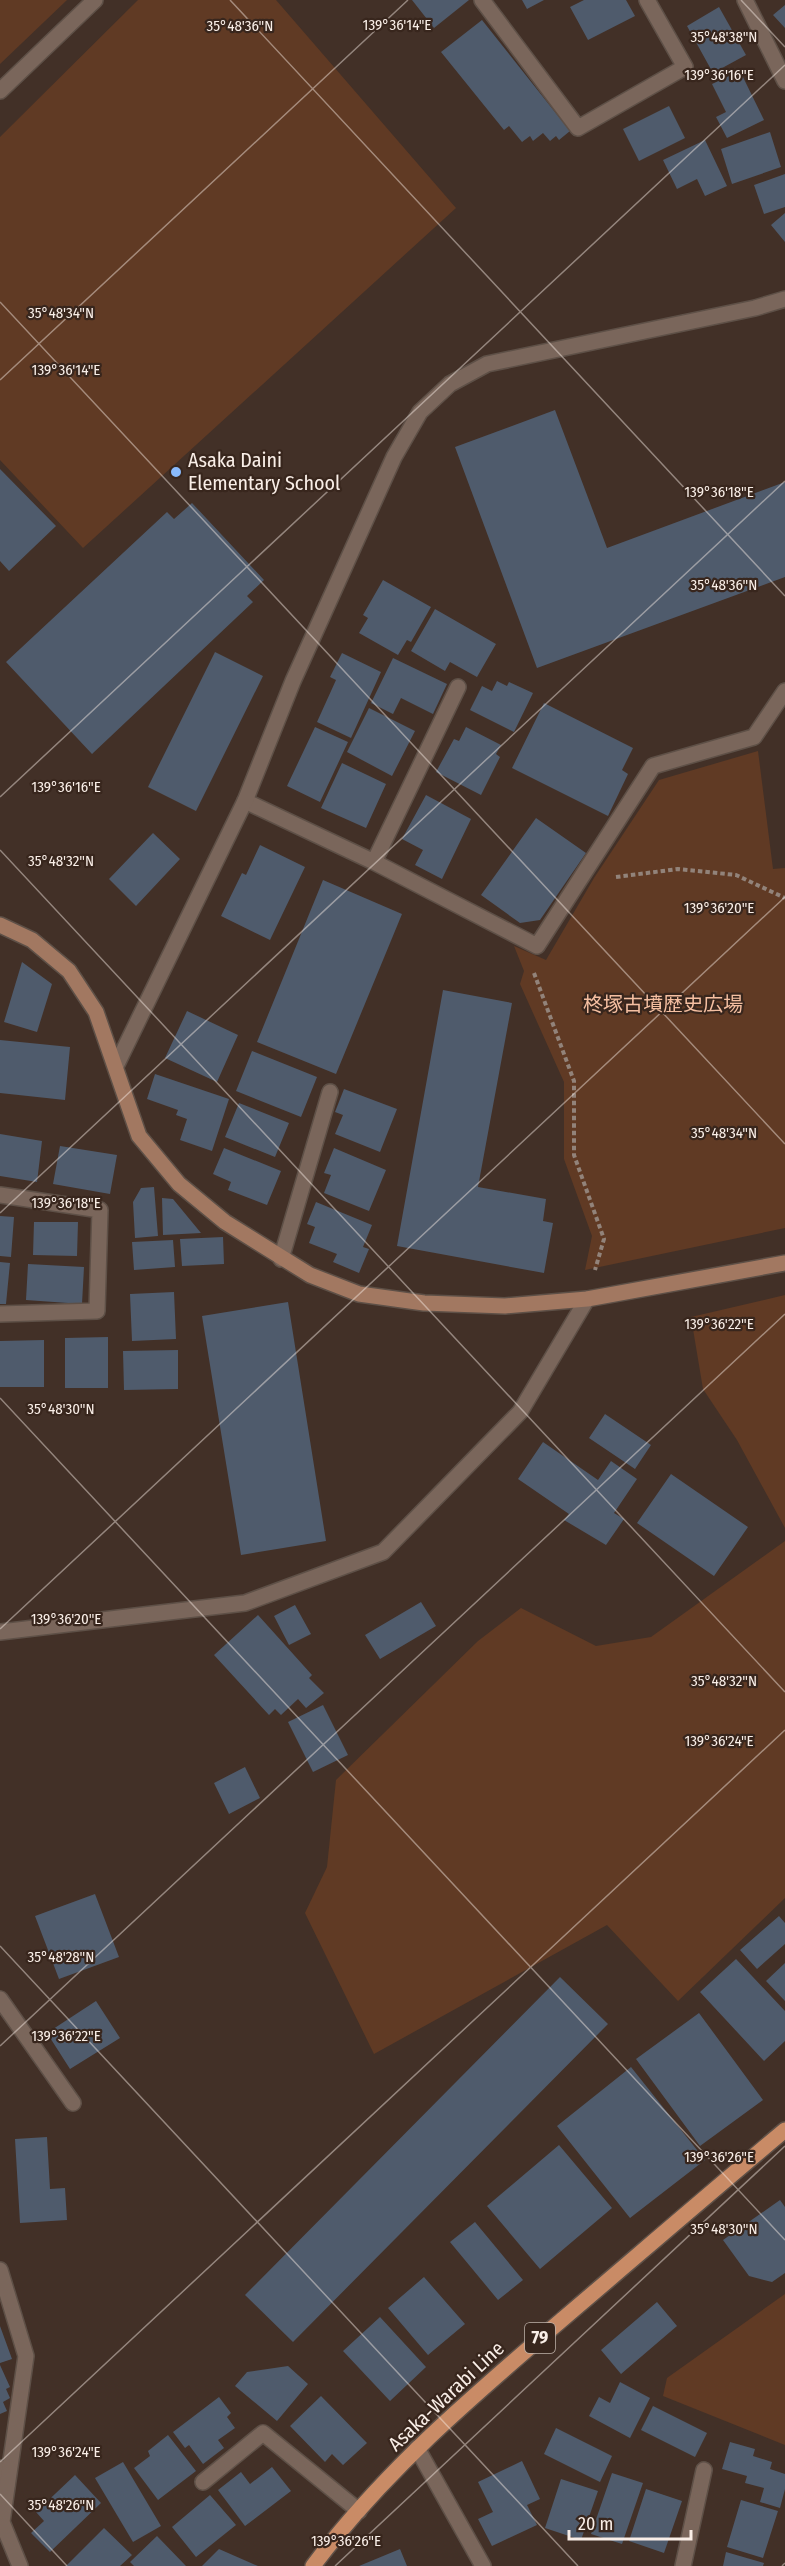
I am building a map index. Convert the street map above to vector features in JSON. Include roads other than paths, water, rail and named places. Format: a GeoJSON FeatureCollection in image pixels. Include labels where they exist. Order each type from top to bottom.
{"type":"FeatureCollection","features":[{"type":"Feature","properties":{"kind":"main road","name":"Asaka-Warabi Line"},"geometry":{"type":"LineString","coordinates":[[314,2566],[359,2511],[417,2448],[516,2359],[785,2130]]}},
{"type":"Feature","properties":{"kind":"street"},"geometry":{"type":"LineString","coordinates":[[0,91],[95,0]]}},
{"type":"Feature","properties":{"kind":"street"},"geometry":{"type":"LineString","coordinates":[[482,0],[578,128],[685,67],[647,0]]}},
{"type":"Feature","properties":{"kind":"street"},"geometry":{"type":"LineString","coordinates":[[745,0],[785,81]]}},
{"type":"Feature","properties":{"kind":"street"},"geometry":{"type":"LineString","coordinates":[[116,1066],[245,801],[293,681],[394,458],[420,412],[450,384],[488,364],[755,308],[785,299]]}},
{"type":"Feature","properties":{"kind":"street"},"geometry":{"type":"LineString","coordinates":[[374,862],[458,687]]}},
{"type":"Feature","properties":{"kind":"street"},"geometry":{"type":"LineString","coordinates":[[245,801],[374,862],[537,946],[592,864],[653,766],[754,737],[785,691]]}},
{"type":"Feature","properties":{"kind":"street"},"geometry":{"type":"LineString","coordinates":[[0,925],[32,940],[69,971],[96,1012],[139,1136],[180,1184],[225,1222],[310,1275],[359,1294],[423,1303],[505,1306],[587,1299],[785,1263]]}},
{"type":"Feature","properties":{"kind":"street"},"geometry":{"type":"LineString","coordinates":[[281,1258],[330,1092]]}},
{"type":"Feature","properties":{"kind":"street"},"geometry":{"type":"LineString","coordinates":[[0,1195],[100,1210],[97,1311],[0,1314]]}},
{"type":"Feature","properties":{"kind":"street"},"geometry":{"type":"LineString","coordinates":[[0,1632],[245,1603],[383,1552],[520,1412],[587,1299]]}},
{"type":"Feature","properties":{"kind":"street"},"geometry":{"type":"LineString","coordinates":[[0,1999],[73,2103]]}},
{"type":"Feature","properties":{"kind":"street"},"geometry":{"type":"LineString","coordinates":[[0,2270],[26,2356],[2,2522],[20,2566]]}},
{"type":"Feature","properties":{"kind":"street"},"geometry":{"type":"LineString","coordinates":[[202,2482],[263,2433],[359,2511]]}},
{"type":"Feature","properties":{"kind":"street"},"geometry":{"type":"LineString","coordinates":[[417,2448],[483,2566],[491,2566]]}},
{"type":"Feature","properties":{"kind":"street"},"geometry":{"type":"LineString","coordinates":[[0,2468],[7,2485]]}},
{"type":"Feature","properties":{"kind":"street"},"geometry":{"type":"LineString","coordinates":[[683,2566],[704,2470]]}},
{"type":"Feature","properties":{"kind":"place","name":"Asaka Daini Elementary School"},"geometry":{"type":"Point","coordinates":[176,472]}},
{"type":"Feature","properties":{"kind":"park label","name":"柊塚古墳歴史広場"},"geometry":{"type":"Point","coordinates":[663,1004]}}]}
